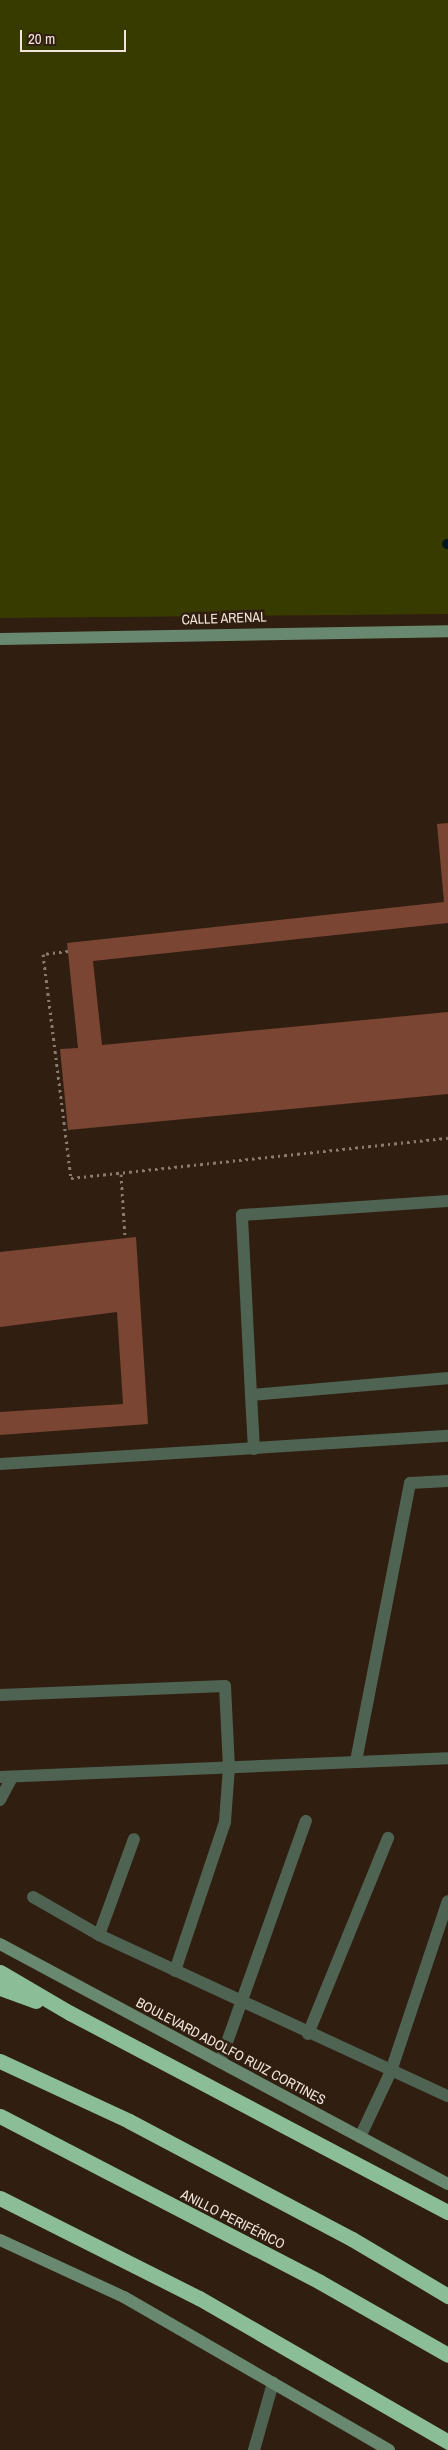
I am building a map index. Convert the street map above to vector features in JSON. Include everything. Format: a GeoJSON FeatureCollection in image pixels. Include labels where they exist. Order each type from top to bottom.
{"type":"FeatureCollection","features":[{"type":"Feature","properties":{"kind":"highway"},"geometry":{"type":"LineString","coordinates":[[0,1972],[70,2013],[448,2212]]}},
{"type":"Feature","properties":{"kind":"highway"},"geometry":{"type":"LineString","coordinates":[[0,1988],[70,2013]]}},
{"type":"Feature","properties":{"kind":"highway"},"geometry":{"type":"LineString","coordinates":[[0,2062],[129,2121],[352,2239],[448,2296]]}},
{"type":"Feature","properties":{"kind":"highway","name":"ANILLO PERIFÉRICO"},"geometry":{"type":"LineString","coordinates":[[0,2116],[320,2282],[448,2355]]}},
{"type":"Feature","properties":{"kind":"highway"},"geometry":{"type":"LineString","coordinates":[[0,2198],[199,2298],[448,2442]]}},
{"type":"Feature","properties":{"kind":"main road","name":"CALLE ARENAL"},"geometry":{"type":"LineString","coordinates":[[0,639],[448,631]]}},
{"type":"Feature","properties":{"kind":"main road","name":"BOULEVARD ADOLFO RUIZ CORTINES"},"geometry":{"type":"LineString","coordinates":[[0,1944],[448,2184]]}},
{"type":"Feature","properties":{"kind":"main road"},"geometry":{"type":"LineString","coordinates":[[0,2240],[124,2297],[389,2450]]}},
{"type":"Feature","properties":{"kind":"street"},"geometry":{"type":"LineString","coordinates":[[254,1448],[242,1215],[448,1201]]}},
{"type":"Feature","properties":{"kind":"street"},"geometry":{"type":"LineString","coordinates":[[251,1395],[448,1378]]}},
{"type":"Feature","properties":{"kind":"street"},"geometry":{"type":"LineString","coordinates":[[0,1464],[448,1436]]}},
{"type":"Feature","properties":{"kind":"street"},"geometry":{"type":"LineString","coordinates":[[356,1762],[410,1483],[448,1481]]}},
{"type":"Feature","properties":{"kind":"street"},"geometry":{"type":"LineString","coordinates":[[0,1696],[225,1686],[229,1767],[226,1822],[175,1971]]}},
{"type":"Feature","properties":{"kind":"street"},"geometry":{"type":"LineString","coordinates":[[0,1800],[6,1777],[448,1758]]}},
{"type":"Feature","properties":{"kind":"street"},"geometry":{"type":"LineString","coordinates":[[220,2062],[306,1821]]}},
{"type":"Feature","properties":{"kind":"street"},"geometry":{"type":"LineString","coordinates":[[100,1935],[134,1838]]}},
{"type":"Feature","properties":{"kind":"street"},"geometry":{"type":"LineString","coordinates":[[308,2034],[388,1838]]}},
{"type":"Feature","properties":{"kind":"street"},"geometry":{"type":"LineString","coordinates":[[33,1897],[100,1935],[175,1971],[308,2034],[448,2096]]}},
{"type":"Feature","properties":{"kind":"street"},"geometry":{"type":"LineString","coordinates":[[360,2137],[391,2070],[448,1900]]}},
{"type":"Feature","properties":{"kind":"street"},"geometry":{"type":"LineString","coordinates":[[254,2450],[273,2383]]}},
{"type":"Feature","properties":{"kind":"path"},"geometry":{"type":"LineString","coordinates":[[68,951],[43,954],[71,1178],[448,1138]]}},
{"type":"Feature","properties":{"kind":"path"},"geometry":{"type":"LineString","coordinates":[[120,1174],[125,1237]]}},
{"type":"Feature","properties":{"kind":"shaded area"},"geometry":{"type":"Polygon","coordinates":[[[0,0],[448,0],[448,614],[0,618],[0,0]]]}},
{"type":"Feature","properties":{"kind":"building"},"geometry":{"type":"Polygon","coordinates":[[[448,823],[448,923],[93,961],[102,1045],[448,1012],[448,1094],[68,1130],[60,1049],[78,1048],[67,943],[444,902],[437,824],[448,823]]]}},
{"type":"Feature","properties":{"kind":"building"},"geometry":{"type":"Polygon","coordinates":[[[136,1237],[148,1424],[0,1435],[0,1412],[123,1404],[117,1312],[0,1327],[0,1252],[136,1237]]]}}]}
